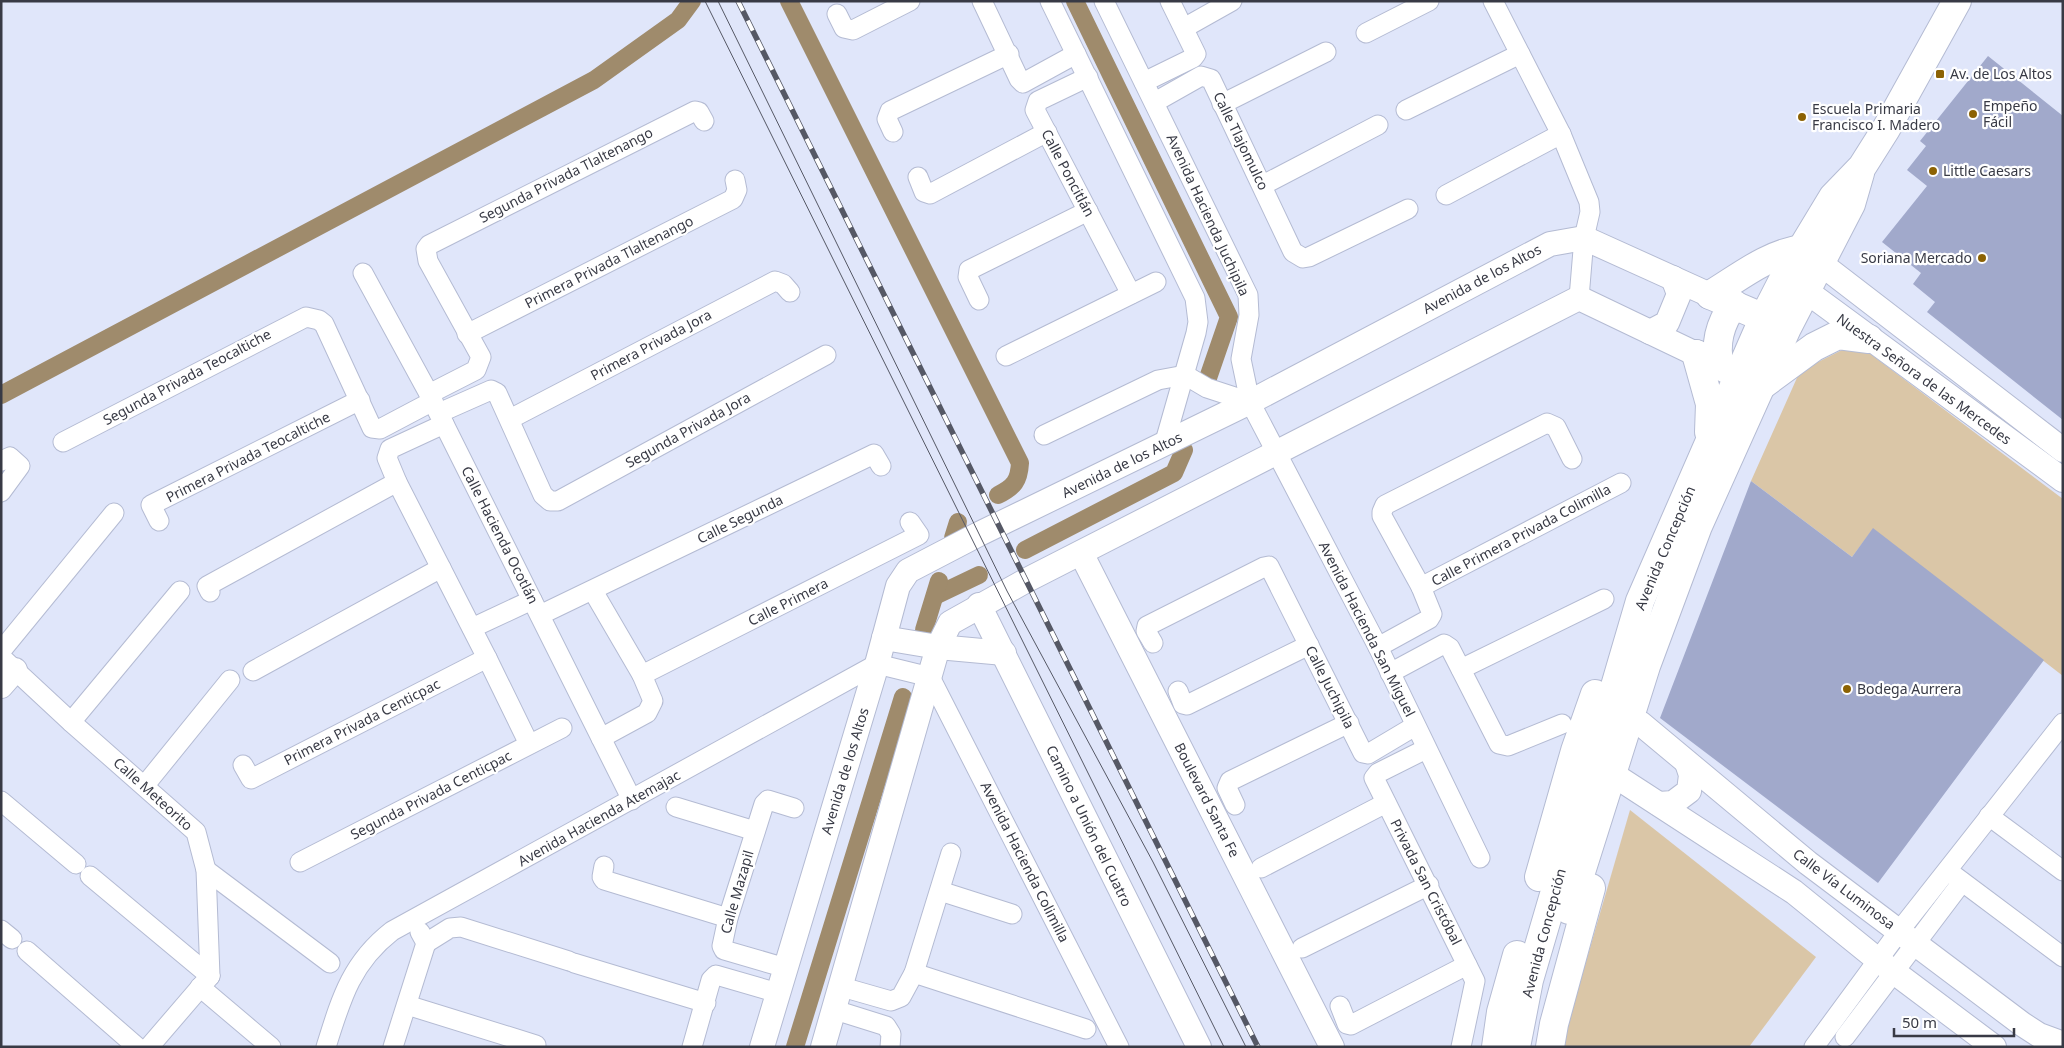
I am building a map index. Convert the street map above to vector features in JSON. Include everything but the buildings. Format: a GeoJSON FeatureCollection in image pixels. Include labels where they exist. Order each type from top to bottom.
{"type":"FeatureCollection","features":[{"type":"Feature","properties":{"kind":"main road","name":"Avenida Concepción"},"geometry":{"type":"LineString","coordinates":[[1516,1047],[1529,980],[1640,601],[1708,444],[1740,376],[1776,323],[1811,256],[1833,197],[1862,167],[1886,129],[1958,1]]}},
{"type":"Feature","properties":{"kind":"main road"},"geometry":{"type":"LineString","coordinates":[[1722,300],[1767,259],[1785,252],[1811,256]]}},
{"type":"Feature","properties":{"kind":"main road"},"geometry":{"type":"LineString","coordinates":[[1722,300],[1776,323]]}},
{"type":"Feature","properties":{"kind":"main road"},"geometry":{"type":"LineString","coordinates":[[1722,300],[1725,317],[1719,333],[1716,352],[1740,376]]}},
{"type":"Feature","properties":{"kind":"main road"},"geometry":{"type":"LineString","coordinates":[[1696,354],[1740,376],[1814,347],[1838,335],[1869,339]]}},
{"type":"Feature","properties":{"kind":"main road"},"geometry":{"type":"LineString","coordinates":[[1696,354],[1710,404],[1708,444]]}},
{"type":"Feature","properties":{"kind":"main road","name":"Avenida Concepción"},"geometry":{"type":"LineString","coordinates":[[1534,1047],[1546,983],[1646,666],[1698,526],[1740,376]]}},
{"type":"Feature","properties":{"kind":"main road"},"geometry":{"type":"LineString","coordinates":[[1496,1047],[1501,1012],[1575,751],[1609,653],[1640,601]]}},
{"type":"Feature","properties":{"kind":"main road"},"geometry":{"type":"LineString","coordinates":[[1550,1047],[1554,1024],[1620,779],[1656,673],[1667,611]]}},
{"type":"Feature","properties":{"kind":"street"},"geometry":{"type":"LineString","coordinates":[[837,14],[844,28],[853,30],[910,1]]}},
{"type":"Feature","properties":{"kind":"street"},"geometry":{"type":"LineString","coordinates":[[982,1],[1009,54],[1019,79],[1024,83],[1076,54]]}},
{"type":"Feature","properties":{"kind":"street"},"geometry":{"type":"LineString","coordinates":[[1050,1],[1195,298],[1198,322],[1185,375],[1164,445]]}},
{"type":"Feature","properties":{"kind":"street","name":"Avenida Hacienda Juchipila"},"geometry":{"type":"LineString","coordinates":[[1104,1],[1248,295],[1249,315],[1241,359],[1250,402]]}},
{"type":"Feature","properties":{"kind":"street"},"geometry":{"type":"LineString","coordinates":[[1144,82],[1193,58],[1196,54],[1170,1]]}},
{"type":"Feature","properties":{"kind":"street"},"geometry":{"type":"LineString","coordinates":[[1184,28],[1232,1]]}},
{"type":"Feature","properties":{"kind":"street"},"geometry":{"type":"LineString","coordinates":[[1366,33],[1429,1]]}},
{"type":"Feature","properties":{"kind":"street"},"geometry":{"type":"LineString","coordinates":[[1493,1],[1562,134],[1589,202],[1589,222],[1584,238],[1579,298]]}},
{"type":"Feature","properties":{"kind":"street"},"geometry":{"type":"LineString","coordinates":[[1222,104],[1326,52]]}},
{"type":"Feature","properties":{"kind":"street"},"geometry":{"type":"LineString","coordinates":[[893,132],[887,119],[890,111],[1009,54]]}},
{"type":"Feature","properties":{"kind":"street"},"geometry":{"type":"LineString","coordinates":[[1406,110],[1520,54]]}},
{"type":"Feature","properties":{"kind":"street","name":"Calle Tlajomulco"},"geometry":{"type":"LineString","coordinates":[[1155,102],[1205,76],[1211,79],[1294,252],[1303,258],[1408,210]]}},
{"type":"Feature","properties":{"kind":"street","name":"Calle Poncitlán"},"geometry":{"type":"LineString","coordinates":[[1088,77],[1036,104],[1035,110],[1131,294]]}},
{"type":"Feature","properties":{"kind":"street","name":"Segunda Privada Tlaltenango"},"geometry":{"type":"LineString","coordinates":[[467,334],[428,261],[426,249],[433,242],[695,111],[699,112],[704,121]]}},
{"type":"Feature","properties":{"kind":"street"},"geometry":{"type":"LineString","coordinates":[[1263,184],[1378,125]]}},
{"type":"Feature","properties":{"kind":"street"},"geometry":{"type":"LineString","coordinates":[[918,177],[924,192],[930,194],[1047,132]]}},
{"type":"Feature","properties":{"kind":"street"},"geometry":{"type":"LineString","coordinates":[[1446,194],[1562,134]]}},
{"type":"Feature","properties":{"kind":"street","name":"Primera Privada Tlaltenango"},"geometry":{"type":"LineString","coordinates":[[467,334],[733,199],[737,190],[735,180]]}},
{"type":"Feature","properties":{"kind":"street"},"geometry":{"type":"LineString","coordinates":[[979,300],[968,277],[969,270],[1088,211]]}},
{"type":"Feature","properties":{"kind":"street"},"geometry":{"type":"LineString","coordinates":[[1584,238],[1722,300]]}},
{"type":"Feature","properties":{"kind":"street","name":"Avenida de los Altos"},"geometry":{"type":"LineString","coordinates":[[762,1047],[877,664],[898,586],[908,571],[979,534],[1250,402],[1550,244],[1584,238]]}},
{"type":"Feature","properties":{"kind":"street","name":"Nuestra Señora de las Mercedes"},"geometry":{"type":"LineString","coordinates":[[1811,256],[2063,450]]}},
{"type":"Feature","properties":{"kind":"street","name":"Calle Hacienda Ocotlán"},"geometry":{"type":"LineString","coordinates":[[363,273],[436,408],[632,800]]}},
{"type":"Feature","properties":{"kind":"street"},"geometry":{"type":"LineString","coordinates":[[1650,332],[1667,323],[1679,294],[1673,278]]}},
{"type":"Feature","properties":{"kind":"street","name":"Primera Privada Jora"},"geometry":{"type":"LineString","coordinates":[[510,420],[775,281],[783,284],[790,292]]}},
{"type":"Feature","properties":{"kind":"street"},"geometry":{"type":"LineString","coordinates":[[1006,356],[1156,282]]}},
{"type":"Feature","properties":{"kind":"street","name":"Nuestra Señora de las Mercedes"},"geometry":{"type":"LineString","coordinates":[[1795,284],[2063,480]]}},
{"type":"Feature","properties":{"kind":"street"},"geometry":{"type":"LineString","coordinates":[[1579,298],[1696,354]]}},
{"type":"Feature","properties":{"kind":"street"},"geometry":{"type":"LineString","coordinates":[[823,1047],[842,987],[938,647],[950,623],[980,605],[1579,298]]}},
{"type":"Feature","properties":{"kind":"street","name":"Segunda Privada Teocaltiche"},"geometry":{"type":"LineString","coordinates":[[62,442],[299,318],[313,317],[324,324],[360,400]]}},
{"type":"Feature","properties":{"kind":"street"},"geometry":{"type":"LineString","coordinates":[[467,334],[481,357],[479,367],[389,451],[387,458],[397,482],[529,744]]}},
{"type":"Feature","properties":{"kind":"street","name":"Segunda Privada Jora"},"geometry":{"type":"LineString","coordinates":[[510,420],[543,495],[550,501],[566,497],[826,355]]}},
{"type":"Feature","properties":{"kind":"street"},"geometry":{"type":"LineString","coordinates":[[1044,435],[1158,380],[1185,375],[1207,388],[1250,402]]}},
{"type":"Feature","properties":{"kind":"street"},"geometry":{"type":"LineString","coordinates":[[360,400],[369,425],[377,430],[491,390],[498,394],[510,420]]}},
{"type":"Feature","properties":{"kind":"street","name":"Primera Privada Teocaltiche"},"geometry":{"type":"LineString","coordinates":[[159,521],[151,505],[360,400]]}},
{"type":"Feature","properties":{"kind":"street","name":"Avenida Hacienda San Miguel"},"geometry":{"type":"LineString","coordinates":[[1250,402],[1378,648],[1480,858]]}},
{"type":"Feature","properties":{"kind":"street"},"geometry":{"type":"LineString","coordinates":[[1378,648],[1430,618],[1432,612],[1382,512],[1385,505],[1547,423],[1556,427],[1572,459]]}},
{"type":"Feature","properties":{"kind":"street","name":"Calle Segunda"},"geometry":{"type":"LineString","coordinates":[[593,591],[874,454],[881,466]]}},
{"type":"Feature","properties":{"kind":"street"},"geometry":{"type":"LineString","coordinates":[[1,461],[10,457],[20,466],[1,492]]}},
{"type":"Feature","properties":{"kind":"street"},"geometry":{"type":"LineString","coordinates":[[210,592],[207,586],[397,482]]}},
{"type":"Feature","properties":{"kind":"street","name":"Calle Primera Privada Colimilla"},"geometry":{"type":"LineString","coordinates":[[1421,587],[1621,483]]}},
{"type":"Feature","properties":{"kind":"street"},"geometry":{"type":"LineString","coordinates":[[1,651],[114,513]]}},
{"type":"Feature","properties":{"kind":"street","name":"Calle Primera"},"geometry":{"type":"LineString","coordinates":[[642,675],[919,535],[910,522]]}},
{"type":"Feature","properties":{"kind":"street","name":"Boulevard Santa Fe"},"geometry":{"type":"LineString","coordinates":[[1081,553],[1332,1047]]}},
{"type":"Feature","properties":{"kind":"street","name":"Calle Juchipila"},"geometry":{"type":"LineString","coordinates":[[1153,643],[1146,631],[1147,626],[1269,566],[1349,723],[1361,752],[1366,755],[1415,726]]}},
{"type":"Feature","properties":{"kind":"street"},"geometry":{"type":"LineString","coordinates":[[253,671],[441,568]]}},
{"type":"Feature","properties":{"kind":"street"},"geometry":{"type":"LineString","coordinates":[[71,722],[180,591]]}},
{"type":"Feature","properties":{"kind":"street"},"geometry":{"type":"LineString","coordinates":[[472,628],[593,591],[642,675],[653,701],[650,710],[601,738]]}},
{"type":"Feature","properties":{"kind":"street"},"geometry":{"type":"LineString","coordinates":[[1461,669],[1604,599]]}},
{"type":"Feature","properties":{"kind":"street","name":"Camino a Unión del Cuatro"},"geometry":{"type":"LineString","coordinates":[[980,605],[1199,1047]]}},
{"type":"Feature","properties":{"kind":"street"},"geometry":{"type":"LineString","coordinates":[[884,638],[938,647],[1004,654]]}},
{"type":"Feature","properties":{"kind":"street"},"geometry":{"type":"LineString","coordinates":[[1390,673],[1442,644],[1446,644],[1461,669],[1496,742],[1502,746],[1508,746],[1562,724]]}},
{"type":"Feature","properties":{"kind":"street"},"geometry":{"type":"LineString","coordinates":[[1178,691],[1183,704],[1187,705],[1309,645]]}},
{"type":"Feature","properties":{"kind":"street","name":"Primera Privada Centicpac"},"geometry":{"type":"LineString","coordinates":[[243,765],[251,779],[487,658]]}},
{"type":"Feature","properties":{"kind":"street"},"geometry":{"type":"LineString","coordinates":[[877,664],[930,677]]}},
{"type":"Feature","properties":{"kind":"street","name":"Avenida Hacienda Atemajac"},"geometry":{"type":"LineString","coordinates":[[326,1047],[338,1008],[359,964],[373,946],[412,920],[877,664]]}},
{"type":"Feature","properties":{"kind":"street","name":"Calle Meteorito"},"geometry":{"type":"LineString","coordinates":[[6,671],[71,722],[145,785],[196,832],[206,870],[205,982]]}},
{"type":"Feature","properties":{"kind":"street","name":"Avenida Hacienda Colimilla"},"geometry":{"type":"LineString","coordinates":[[930,677],[1119,1047]]}},
{"type":"Feature","properties":{"kind":"street"},"geometry":{"type":"LineString","coordinates":[[145,785],[230,680]]}},
{"type":"Feature","properties":{"kind":"street"},"geometry":{"type":"LineString","coordinates":[[1235,805],[1227,788],[1230,781],[1349,723]]}},
{"type":"Feature","properties":{"kind":"street","name":"Calle Vía Luminosa"},"geometry":{"type":"LineString","coordinates":[[1640,723],[1808,863],[2022,1024],[2039,1036],[2057,1043]]}},
{"type":"Feature","properties":{"kind":"street"},"geometry":{"type":"LineString","coordinates":[[1814,1047],[1830,1025],[1886,966],[1908,937],[1947,870],[1989,816],[2056,747],[2063,723]]}},
{"type":"Feature","properties":{"kind":"street","name":"Segunda Privada Centicpac"},"geometry":{"type":"LineString","coordinates":[[300,862],[562,728]]}},
{"type":"Feature","properties":{"kind":"street","name":"Privada San Cristóbal"},"geometry":{"type":"LineString","coordinates":[[1426,749],[1378,773],[1375,781],[1429,885],[1475,981],[1461,1047]]}},
{"type":"Feature","properties":{"kind":"street"},"geometry":{"type":"LineString","coordinates":[[1659,804],[1673,803],[1689,791],[1691,775],[1687,763]]}},
{"type":"Feature","properties":{"kind":"street"},"geometry":{"type":"LineString","coordinates":[[1620,779],[1785,886],[1886,966],[1994,1047]]}},
{"type":"Feature","properties":{"kind":"street","name":"Calle Mazapil"},"geometry":{"type":"LineString","coordinates":[[786,968],[722,949],[728,918],[764,804],[768,800],[794,808]]}},
{"type":"Feature","properties":{"kind":"street"},"geometry":{"type":"LineString","coordinates":[[1,801],[83,870],[205,982],[271,1047]]}},
{"type":"Feature","properties":{"kind":"street"},"geometry":{"type":"LineString","coordinates":[[1262,868],[1386,803]]}},
{"type":"Feature","properties":{"kind":"street"},"geometry":{"type":"LineString","coordinates":[[676,807],[755,831]]}},
{"type":"Feature","properties":{"kind":"street"},"geometry":{"type":"LineString","coordinates":[[1989,816],[2063,871]]}},
{"type":"Feature","properties":{"kind":"street"},"geometry":{"type":"LineString","coordinates":[[842,987],[895,1001],[904,993],[914,973],[951,853]]}},
{"type":"Feature","properties":{"kind":"street"},"geometry":{"type":"LineString","coordinates":[[1785,886],[1785,875],[1791,865],[1802,862],[1808,863]]}},
{"type":"Feature","properties":{"kind":"street"},"geometry":{"type":"LineString","coordinates":[[604,866],[602,877],[604,880],[728,918]]}},
{"type":"Feature","properties":{"kind":"street"},"geometry":{"type":"LineString","coordinates":[[206,870],[330,963]]}},
{"type":"Feature","properties":{"kind":"street"},"geometry":{"type":"LineString","coordinates":[[1947,870],[2059,947]]}},
{"type":"Feature","properties":{"kind":"street"},"geometry":{"type":"LineString","coordinates":[[1908,937],[1962,882]]}},
{"type":"Feature","properties":{"kind":"street"},"geometry":{"type":"LineString","coordinates":[[1302,948],[1429,885]]}},
{"type":"Feature","properties":{"kind":"street"},"geometry":{"type":"LineString","coordinates":[[940,891],[1012,914]]}},
{"type":"Feature","properties":{"kind":"street"},"geometry":{"type":"LineString","coordinates":[[412,920],[426,944]]}},
{"type":"Feature","properties":{"kind":"street"},"geometry":{"type":"LineString","coordinates":[[393,1047],[426,944],[450,928],[461,927],[706,1003]]}},
{"type":"Feature","properties":{"kind":"street"},"geometry":{"type":"LineString","coordinates":[[27,952],[137,1047]]}},
{"type":"Feature","properties":{"kind":"street"},"geometry":{"type":"LineString","coordinates":[[1340,1006],[1347,1024],[1351,1025],[1467,964]]}},
{"type":"Feature","properties":{"kind":"street"},"geometry":{"type":"LineString","coordinates":[[1830,1025],[1852,1042],[1886,966]]}},
{"type":"Feature","properties":{"kind":"street"},"geometry":{"type":"LineString","coordinates":[[914,973],[1086,1029]]}},
{"type":"Feature","properties":{"kind":"street"},"geometry":{"type":"LineString","coordinates":[[692,1047],[711,980],[716,974],[778,993]]}},
{"type":"Feature","properties":{"kind":"street"},"geometry":{"type":"LineString","coordinates":[[149,1047],[205,982]]}},
{"type":"Feature","properties":{"kind":"street"},"geometry":{"type":"LineString","coordinates":[[407,1005],[540,1046]]}},
{"type":"Feature","properties":{"kind":"street"},"geometry":{"type":"LineString","coordinates":[[835,1010],[886,1026],[891,1034],[890,1047]]}},
{"type":"Feature","properties":{"kind":"shaded area"},"geometry":{"type":"Polygon","coordinates":[[[1856,343],[2063,499],[2063,676],[1873,529],[1852,557],[1751,481],[1800,371],[1856,343]]]}},
{"type":"Feature","properties":{"kind":"shaded area"},"geometry":{"type":"Polygon","coordinates":[[[1630,810],[1816,957],[1749,1047],[1564,1047],[1567,1027],[1630,810]]]}},
{"type":"Feature","properties":{"kind":"waterway"},"geometry":{"type":"LineString","coordinates":[[1,395],[594,80],[678,20],[692,1]]}},
{"type":"Feature","properties":{"kind":"waterway"},"geometry":{"type":"LineString","coordinates":[[789,1],[1020,463],[1015,483],[998,495]]}},
{"type":"Feature","properties":{"kind":"waterway"},"geometry":{"type":"LineString","coordinates":[[1075,1],[1229,317],[1208,378]]}},
{"type":"Feature","properties":{"kind":"waterway"},"geometry":{"type":"LineString","coordinates":[[1025,550],[1174,473],[1184,450]]}},
{"type":"Feature","properties":{"kind":"waterway"},"geometry":{"type":"LineString","coordinates":[[953,538],[958,522]]}},
{"type":"Feature","properties":{"kind":"waterway"},"geometry":{"type":"LineString","coordinates":[[935,596],[979,575]]}},
{"type":"Feature","properties":{"kind":"waterway"},"geometry":{"type":"LineString","coordinates":[[924,630],[939,581]]}},
{"type":"Feature","properties":{"kind":"waterway"},"geometry":{"type":"LineString","coordinates":[[795,1047],[903,697]]}},
{"type":"Feature","properties":{"kind":"tram line"},"geometry":{"type":"LineString","coordinates":[[705,1],[1224,1047]]}},
{"type":"Feature","properties":{"kind":"tram line"},"geometry":{"type":"LineString","coordinates":[[718,1],[1007,591],[1153,862],[1246,1047]]}},
{"type":"Feature","properties":{"kind":"railway"},"geometry":{"type":"LineString","coordinates":[[738,1],[1258,1047]]}},
{"type":"Feature","properties":{"kind":"place","name":"Av. de Los Altos"},"geometry":{"type":"Point","coordinates":[1940,74]}},
{"type":"Feature","properties":{"kind":"place","name":"Empeño Fácil"},"geometry":{"type":"Point","coordinates":[1973,114]}},
{"type":"Feature","properties":{"kind":"place","name":"Escuela Primaria Francisco I. Madero"},"geometry":{"type":"Point","coordinates":[1802,117]}},
{"type":"Feature","properties":{"kind":"place","name":"Little Caesars"},"geometry":{"type":"Point","coordinates":[1933,171]}},
{"type":"Feature","properties":{"kind":"place","name":"Soriana Mercado"},"geometry":{"type":"Point","coordinates":[1982,258]}},
{"type":"Feature","properties":{"kind":"place","name":"Bodega Aurrera"},"geometry":{"type":"Point","coordinates":[1847,689]}}]}
